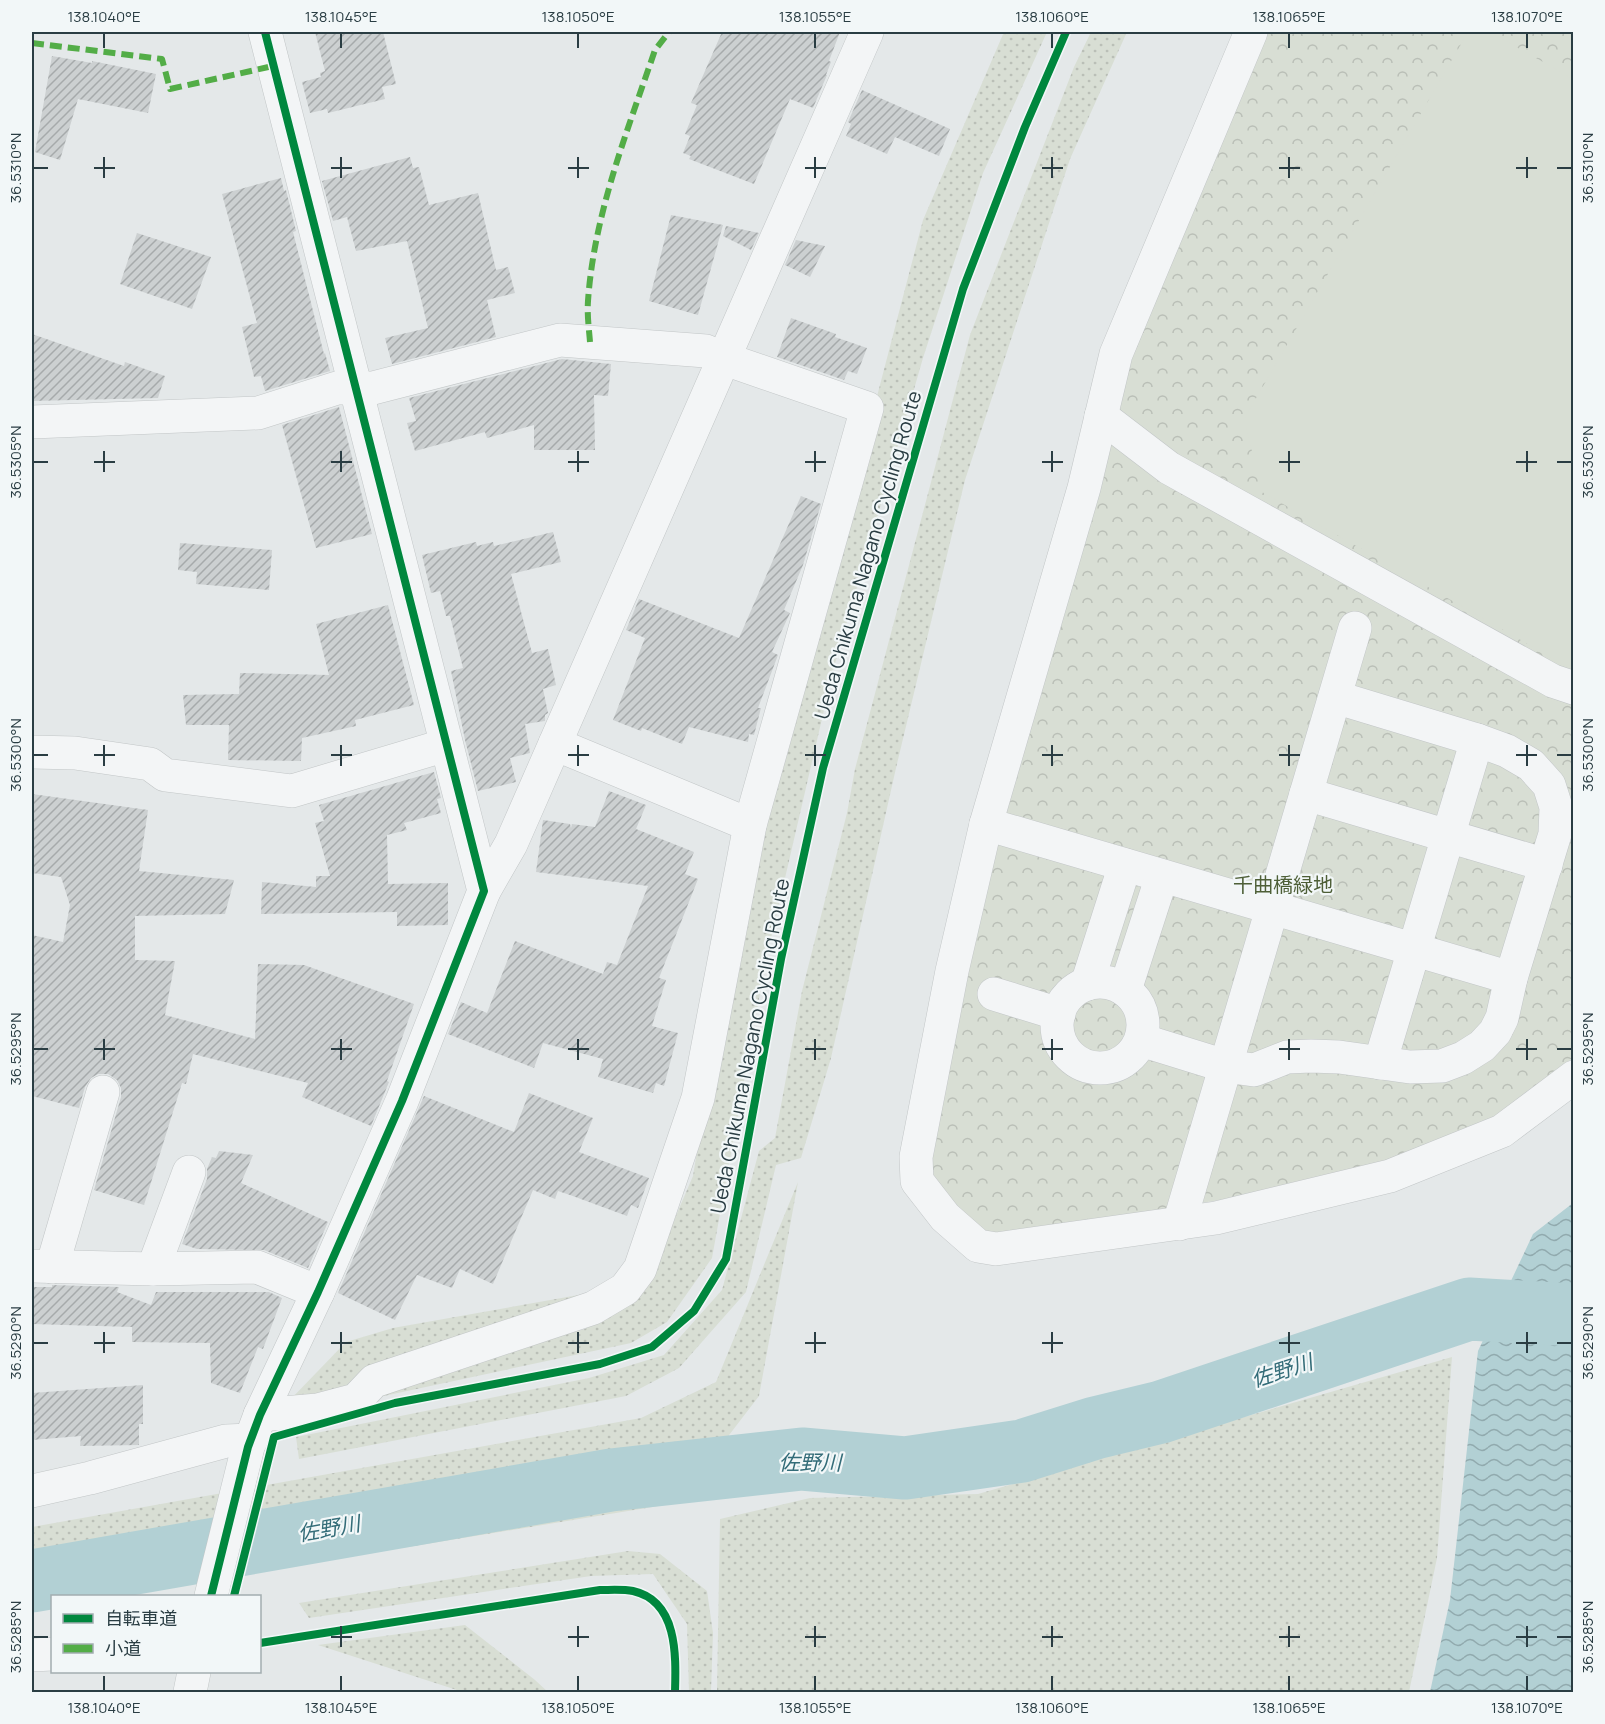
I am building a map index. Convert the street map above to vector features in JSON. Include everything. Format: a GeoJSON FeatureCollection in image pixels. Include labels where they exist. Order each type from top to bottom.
{"type":"FeatureCollection","features":[{"type":"Feature","properties":{"kind":"street"},"geometry":{"type":"LineString","coordinates":[[265,32],[484,891]]}},
{"type":"Feature","properties":{"kind":"street"},"geometry":{"type":"LineString","coordinates":[[211,1595],[253,1434],[402,1101],[484,891],[512,844],[722,358],[867,32]]}},
{"type":"Feature","properties":{"kind":"street"},"geometry":{"type":"LineString","coordinates":[[1251,32],[1116,354],[1084,488],[986,824],[952,971],[916,1157],[917,1181],[945,1217],[978,1246],[996,1250],[1179,1224],[1216,1218],[1390,1176],[1502,1131],[1574,1077]]}},
{"type":"Feature","properties":{"kind":"street"},"geometry":{"type":"LineString","coordinates":[[32,422],[258,414],[337,388],[373,388],[560,340],[706,351],[867,408],[750,825],[698,1098],[640,1269],[625,1289],[593,1308],[374,1381],[356,1400],[318,1410],[253,1434],[90,1478],[32,1491]]}},
{"type":"Feature","properties":{"kind":"street"},"geometry":{"type":"LineString","coordinates":[[1101,416],[1169,468],[1553,681],[1574,688]]}},
{"type":"Feature","properties":{"kind":"street"},"geometry":{"type":"LineString","coordinates":[[1179,1224],[1355,628]]}},
{"type":"Feature","properties":{"kind":"street"},"geometry":{"type":"LineString","coordinates":[[1141,1040],[1226,1066],[1254,1070],[1287,1057],[1311,1056],[1339,1057],[1410,1067],[1442,1066],[1464,1058],[1482,1046],[1495,1032],[1502,1018],[1511,978],[1555,834],[1556,807],[1549,785],[1531,765],[1507,751],[1335,697]]}},
{"type":"Feature","properties":{"kind":"street"},"geometry":{"type":"LineString","coordinates":[[1380,1063],[1477,740]]}},
{"type":"Feature","properties":{"kind":"street"},"geometry":{"type":"LineString","coordinates":[[555,744],[750,825]]}},
{"type":"Feature","properties":{"kind":"street"},"geometry":{"type":"LineString","coordinates":[[32,752],[75,753],[150,764],[165,775],[292,791],[447,745]]}},
{"type":"Feature","properties":{"kind":"street"},"geometry":{"type":"LineString","coordinates":[[1306,794],[1545,865]]}},
{"type":"Feature","properties":{"kind":"street"},"geometry":{"type":"LineString","coordinates":[[986,824],[1511,978]]}},
{"type":"Feature","properties":{"kind":"street"},"geometry":{"type":"LineString","coordinates":[[1087,984],[1125,865]]}},
{"type":"Feature","properties":{"kind":"street"},"geometry":{"type":"LineString","coordinates":[[1125,990],[1162,876]]}},
{"type":"Feature","properties":{"kind":"street"},"geometry":{"type":"LineString","coordinates":[[1107,983],[1125,990],[1141,1010],[1143,1025],[1141,1040],[1134,1053],[1123,1063],[1110,1068],[1096,1069],[1082,1065],[1070,1057],[1057,1033],[1061,1006],[1069,995],[1087,984],[1107,983]]}},
{"type":"Feature","properties":{"kind":"street"},"geometry":{"type":"LineString","coordinates":[[994,994],[1059,1014]]}},
{"type":"Feature","properties":{"kind":"street"},"geometry":{"type":"LineString","coordinates":[[103,1092],[42,1266],[153,1269],[257,1267],[318,1292]]}},
{"type":"Feature","properties":{"kind":"street"},"geometry":{"type":"LineString","coordinates":[[153,1269],[189,1172]]}},
{"type":"Feature","properties":{"kind":"street"},"geometry":{"type":"LineString","coordinates":[[32,1655],[51,1654]]}},
{"type":"Feature","properties":{"kind":"street"},"geometry":{"type":"LineString","coordinates":[[190,1692],[194,1673]]}},
{"type":"Feature","properties":{"kind":"green space"},"geometry":{"type":"Polygon","coordinates":[[[1004,32],[1047,32],[983,173],[923,358],[834,667],[766,960],[712,1258],[667,1322],[631,1343],[379,1397],[471,1360],[585,1329],[645,1288],[693,1176],[742,914],[923,220],[1004,32]]]}},
{"type":"Feature","properties":{"kind":"green space"},"geometry":{"type":"Polygon","coordinates":[[[1091,32],[1127,32],[1070,159],[965,480],[896,768],[831,1058],[801,1158],[776,1165],[746,1292],[679,1368],[626,1396],[299,1459],[296,1437],[589,1378],[664,1355],[722,1290],[759,1151],[775,1138],[802,991],[847,813],[855,769],[970,335],[1074,67],[1091,32]]]}},
{"type":"Feature","properties":{"kind":"green space","name":"千曲橋緑地"},"geometry":{"type":"Polygon","coordinates":[[[1267,32],[1573,32],[1573,1057],[1553,1077],[1499,1116],[1393,1160],[1220,1200],[1000,1235],[986,1234],[952,1205],[932,1178],[931,1165],[966,967],[1005,799],[1134,345],[1225,120],[1267,32]]]}},
{"type":"Feature","properties":{"kind":"green space"},"geometry":{"type":"Polygon","coordinates":[[[1468,32],[1490,32],[1573,79],[1573,670],[1262,492],[1244,419],[1468,32]]]}},
{"type":"Feature","properties":{"kind":"green space"},"geometry":{"type":"Polygon","coordinates":[[[798,1182],[759,1396],[677,1503],[408,1547],[190,1564],[114,1554],[32,1554],[32,1527],[641,1418],[716,1382],[798,1182]]]}},
{"type":"Feature","properties":{"kind":"green space"},"geometry":{"type":"Polygon","coordinates":[[[601,1291],[342,1397],[288,1402],[346,1342],[393,1328],[601,1291]]]}},
{"type":"Feature","properties":{"kind":"green space"},"geometry":{"type":"Polygon","coordinates":[[[1452,1357],[1437,1558],[1409,1692],[717,1692],[720,1519],[810,1498],[978,1494],[1452,1357]]]}},
{"type":"Feature","properties":{"kind":"green space"},"geometry":{"type":"Polygon","coordinates":[[[628,1551],[660,1554],[707,1591],[713,1633],[711,1692],[689,1692],[687,1624],[653,1574],[591,1576],[309,1618],[299,1603],[628,1551]]]}},
{"type":"Feature","properties":{"kind":"green space"},"geometry":{"type":"Polygon","coordinates":[[[465,1625],[548,1692],[463,1692],[318,1645],[465,1625]]]}},
{"type":"Feature","properties":{"kind":"water"},"geometry":{"type":"Polygon","coordinates":[[[1573,1203],[1573,1692],[1430,1692],[1450,1600],[1478,1351],[1533,1234],[1573,1203]]]}},
{"type":"Feature","properties":{"kind":"building"},"geometry":{"type":"Polygon","coordinates":[[[315,32],[383,32],[396,84],[382,87],[385,99],[328,113],[327,109],[310,113],[302,82],[321,77],[320,73],[325,71],[315,32]]]}},
{"type":"Feature","properties":{"kind":"building"},"geometry":{"type":"Polygon","coordinates":[[[722,32],[840,32],[829,61],[831,62],[827,75],[813,108],[790,99],[754,184],[689,159],[691,156],[683,153],[690,136],[685,134],[697,105],[691,103],[722,32]]]}},
{"type":"Feature","properties":{"kind":"building"},"geometry":{"type":"Polygon","coordinates":[[[52,56],[92,63],[92,61],[156,74],[148,113],[78,99],[60,160],[35,152],[52,56]]]}},
{"type":"Feature","properties":{"kind":"building"},"geometry":{"type":"Polygon","coordinates":[[[862,90],[950,129],[939,156],[895,137],[887,154],[846,136],[851,124],[848,122],[862,90]]]}},
{"type":"Feature","properties":{"kind":"building"},"geometry":{"type":"Polygon","coordinates":[[[410,157],[413,168],[419,167],[429,205],[478,193],[496,270],[508,267],[515,293],[487,300],[496,337],[392,364],[385,338],[428,328],[407,241],[356,251],[347,217],[333,221],[322,181],[410,157]]]}},
{"type":"Feature","properties":{"kind":"building"},"geometry":{"type":"Polygon","coordinates":[[[281,178],[284,191],[286,190],[296,231],[293,232],[330,371],[265,391],[261,376],[254,377],[242,327],[257,323],[222,194],[281,178]]]}},
{"type":"Feature","properties":{"kind":"building"},"geometry":{"type":"Polygon","coordinates":[[[671,215],[723,225],[698,315],[649,301],[671,215]]]}},
{"type":"Feature","properties":{"kind":"building"},"geometry":{"type":"Polygon","coordinates":[[[726,226],[759,233],[751,250],[723,236],[726,226]]]}},
{"type":"Feature","properties":{"kind":"building"},"geometry":{"type":"Polygon","coordinates":[[[137,233],[211,257],[192,309],[120,284],[137,233]]]}},
{"type":"Feature","properties":{"kind":"building"},"geometry":{"type":"Polygon","coordinates":[[[796,240],[825,246],[810,277],[785,265],[796,240]]]}},
{"type":"Feature","properties":{"kind":"building"},"geometry":{"type":"Polygon","coordinates":[[[791,318],[867,348],[857,374],[848,371],[844,380],[777,357],[791,318]]]}},
{"type":"Feature","properties":{"kind":"building"},"geometry":{"type":"Polygon","coordinates":[[[32,334],[124,366],[125,362],[165,376],[158,398],[32,401],[32,334]]]}},
{"type":"Feature","properties":{"kind":"building"},"geometry":{"type":"Polygon","coordinates":[[[562,359],[611,364],[608,396],[594,395],[595,450],[534,450],[534,425],[487,438],[485,432],[415,451],[407,423],[416,421],[409,398],[562,359]]]}},
{"type":"Feature","properties":{"kind":"building"},"geometry":{"type":"Polygon","coordinates":[[[339,407],[372,534],[316,548],[282,425],[339,407]]]}},
{"type":"Feature","properties":{"kind":"building"},"geometry":{"type":"Polygon","coordinates":[[[801,496],[821,504],[803,565],[784,610],[790,613],[772,652],[778,655],[758,708],[761,708],[754,735],[749,734],[748,742],[689,727],[682,744],[642,728],[641,731],[613,720],[645,638],[626,630],[639,599],[739,638],[801,496]]]}},
{"type":"Feature","properties":{"kind":"building"},"geometry":{"type":"Polygon","coordinates":[[[553,532],[561,562],[511,574],[532,653],[548,649],[556,685],[543,689],[548,713],[545,715],[545,721],[525,724],[530,753],[510,758],[516,782],[478,791],[451,671],[463,668],[450,616],[446,616],[440,591],[431,593],[422,555],[476,542],[477,546],[493,542],[494,546],[553,532]]]}},
{"type":"Feature","properties":{"kind":"building"},"geometry":{"type":"Polygon","coordinates":[[[180,543],[272,550],[269,590],[196,584],[197,572],[178,570],[180,543]]]}},
{"type":"Feature","properties":{"kind":"building"},"geometry":{"type":"Polygon","coordinates":[[[388,605],[414,705],[355,720],[356,726],[302,738],[301,761],[228,760],[229,725],[186,725],[183,695],[239,694],[240,673],[329,675],[316,624],[388,605]]]}},
{"type":"Feature","properties":{"kind":"building"},"geometry":{"type":"Polygon","coordinates":[[[434,772],[441,798],[437,799],[441,813],[404,823],[407,830],[387,835],[388,884],[448,883],[448,925],[397,926],[397,912],[261,914],[262,882],[316,887],[316,876],[330,876],[315,823],[324,821],[319,805],[434,772]]]}},
{"type":"Feature","properties":{"kind":"building"},"geometry":{"type":"Polygon","coordinates":[[[609,791],[646,805],[636,829],[694,852],[685,874],[698,879],[659,978],[666,980],[652,1026],[678,1033],[664,1086],[656,1083],[653,1093],[598,1077],[603,1059],[543,1043],[534,1068],[448,1034],[461,1002],[487,1013],[515,941],[603,974],[607,962],[617,965],[648,886],[536,872],[543,820],[570,824],[571,828],[572,824],[595,827],[609,791]]]}},
{"type":"Feature","properties":{"kind":"building"},"geometry":{"type":"Polygon","coordinates":[[[32,794],[148,810],[139,871],[234,880],[225,914],[135,916],[135,960],[175,961],[165,1015],[255,1039],[258,964],[304,965],[414,1004],[387,1081],[389,1082],[371,1126],[302,1097],[308,1083],[193,1054],[186,1084],[182,1083],[144,1205],[94,1190],[121,1097],[121,1088],[117,1080],[108,1074],[98,1074],[91,1078],[85,1087],[79,1108],[32,1096],[32,935],[63,942],[70,905],[61,877],[32,873],[32,794]]]}},
{"type":"Feature","properties":{"kind":"building"},"geometry":{"type":"Polygon","coordinates":[[[529,1093],[593,1118],[579,1152],[649,1178],[638,1208],[631,1205],[627,1216],[558,1191],[555,1199],[533,1190],[493,1284],[460,1269],[452,1288],[417,1275],[395,1320],[338,1293],[424,1096],[514,1132],[529,1093]]]}},
{"type":"Feature","properties":{"kind":"building"},"geometry":{"type":"Polygon","coordinates":[[[219,1151],[253,1155],[241,1183],[328,1222],[308,1268],[264,1250],[197,1249],[182,1244],[207,1179],[207,1169],[212,1157],[216,1158],[219,1151]]]}},
{"type":"Feature","properties":{"kind":"building"},"geometry":{"type":"Polygon","coordinates":[[[52,1285],[119,1287],[117,1292],[151,1305],[156,1292],[269,1292],[282,1298],[263,1349],[258,1347],[240,1393],[211,1383],[210,1343],[132,1342],[132,1327],[32,1324],[32,1287],[52,1287],[52,1285]]]}},
{"type":"Feature","properties":{"kind":"building"},"geometry":{"type":"Polygon","coordinates":[[[143,1385],[143,1424],[139,1424],[139,1445],[80,1446],[81,1436],[32,1440],[32,1393],[143,1385]]]}},
{"type":"Feature","properties":{"kind":"waterway","name":"佐野川"},"geometry":{"type":"LineString","coordinates":[[32,1581],[611,1480],[802,1459],[905,1468],[1022,1451],[1095,1428],[1161,1412],[1469,1309],[1574,1315]]}},
{"type":"Feature","properties":{"kind":"marked path"},"geometry":{"type":"LineString","coordinates":[[590,342],[588,301],[591,269],[604,205],[655,50],[669,32]]}},
{"type":"Feature","properties":{"kind":"marked path"},"geometry":{"type":"LineString","coordinates":[[32,43],[162,59],[170,89],[273,66]]}},
{"type":"Feature","properties":{"kind":"cycle path"},"geometry":{"type":"LineString","coordinates":[[211,1595],[248,1447],[260,1415],[318,1292],[402,1101],[484,891],[265,32]]}},
{"type":"Feature","properties":{"kind":"cycle path","name":"Ueda Chikuma Nagano Cycling Route"},"geometry":{"type":"LineString","coordinates":[[234,1595],[274,1437],[395,1403],[600,1364],[652,1347],[694,1311],[726,1259],[781,959],[823,768],[963,289],[1025,127],[1066,32]]}},
{"type":"Feature","properties":{"kind":"cycle path"},"geometry":{"type":"LineString","coordinates":[[261,1643],[600,1590],[629,1590],[648,1597],[659,1606],[666,1618],[674,1647],[675,1692]]}}]}
